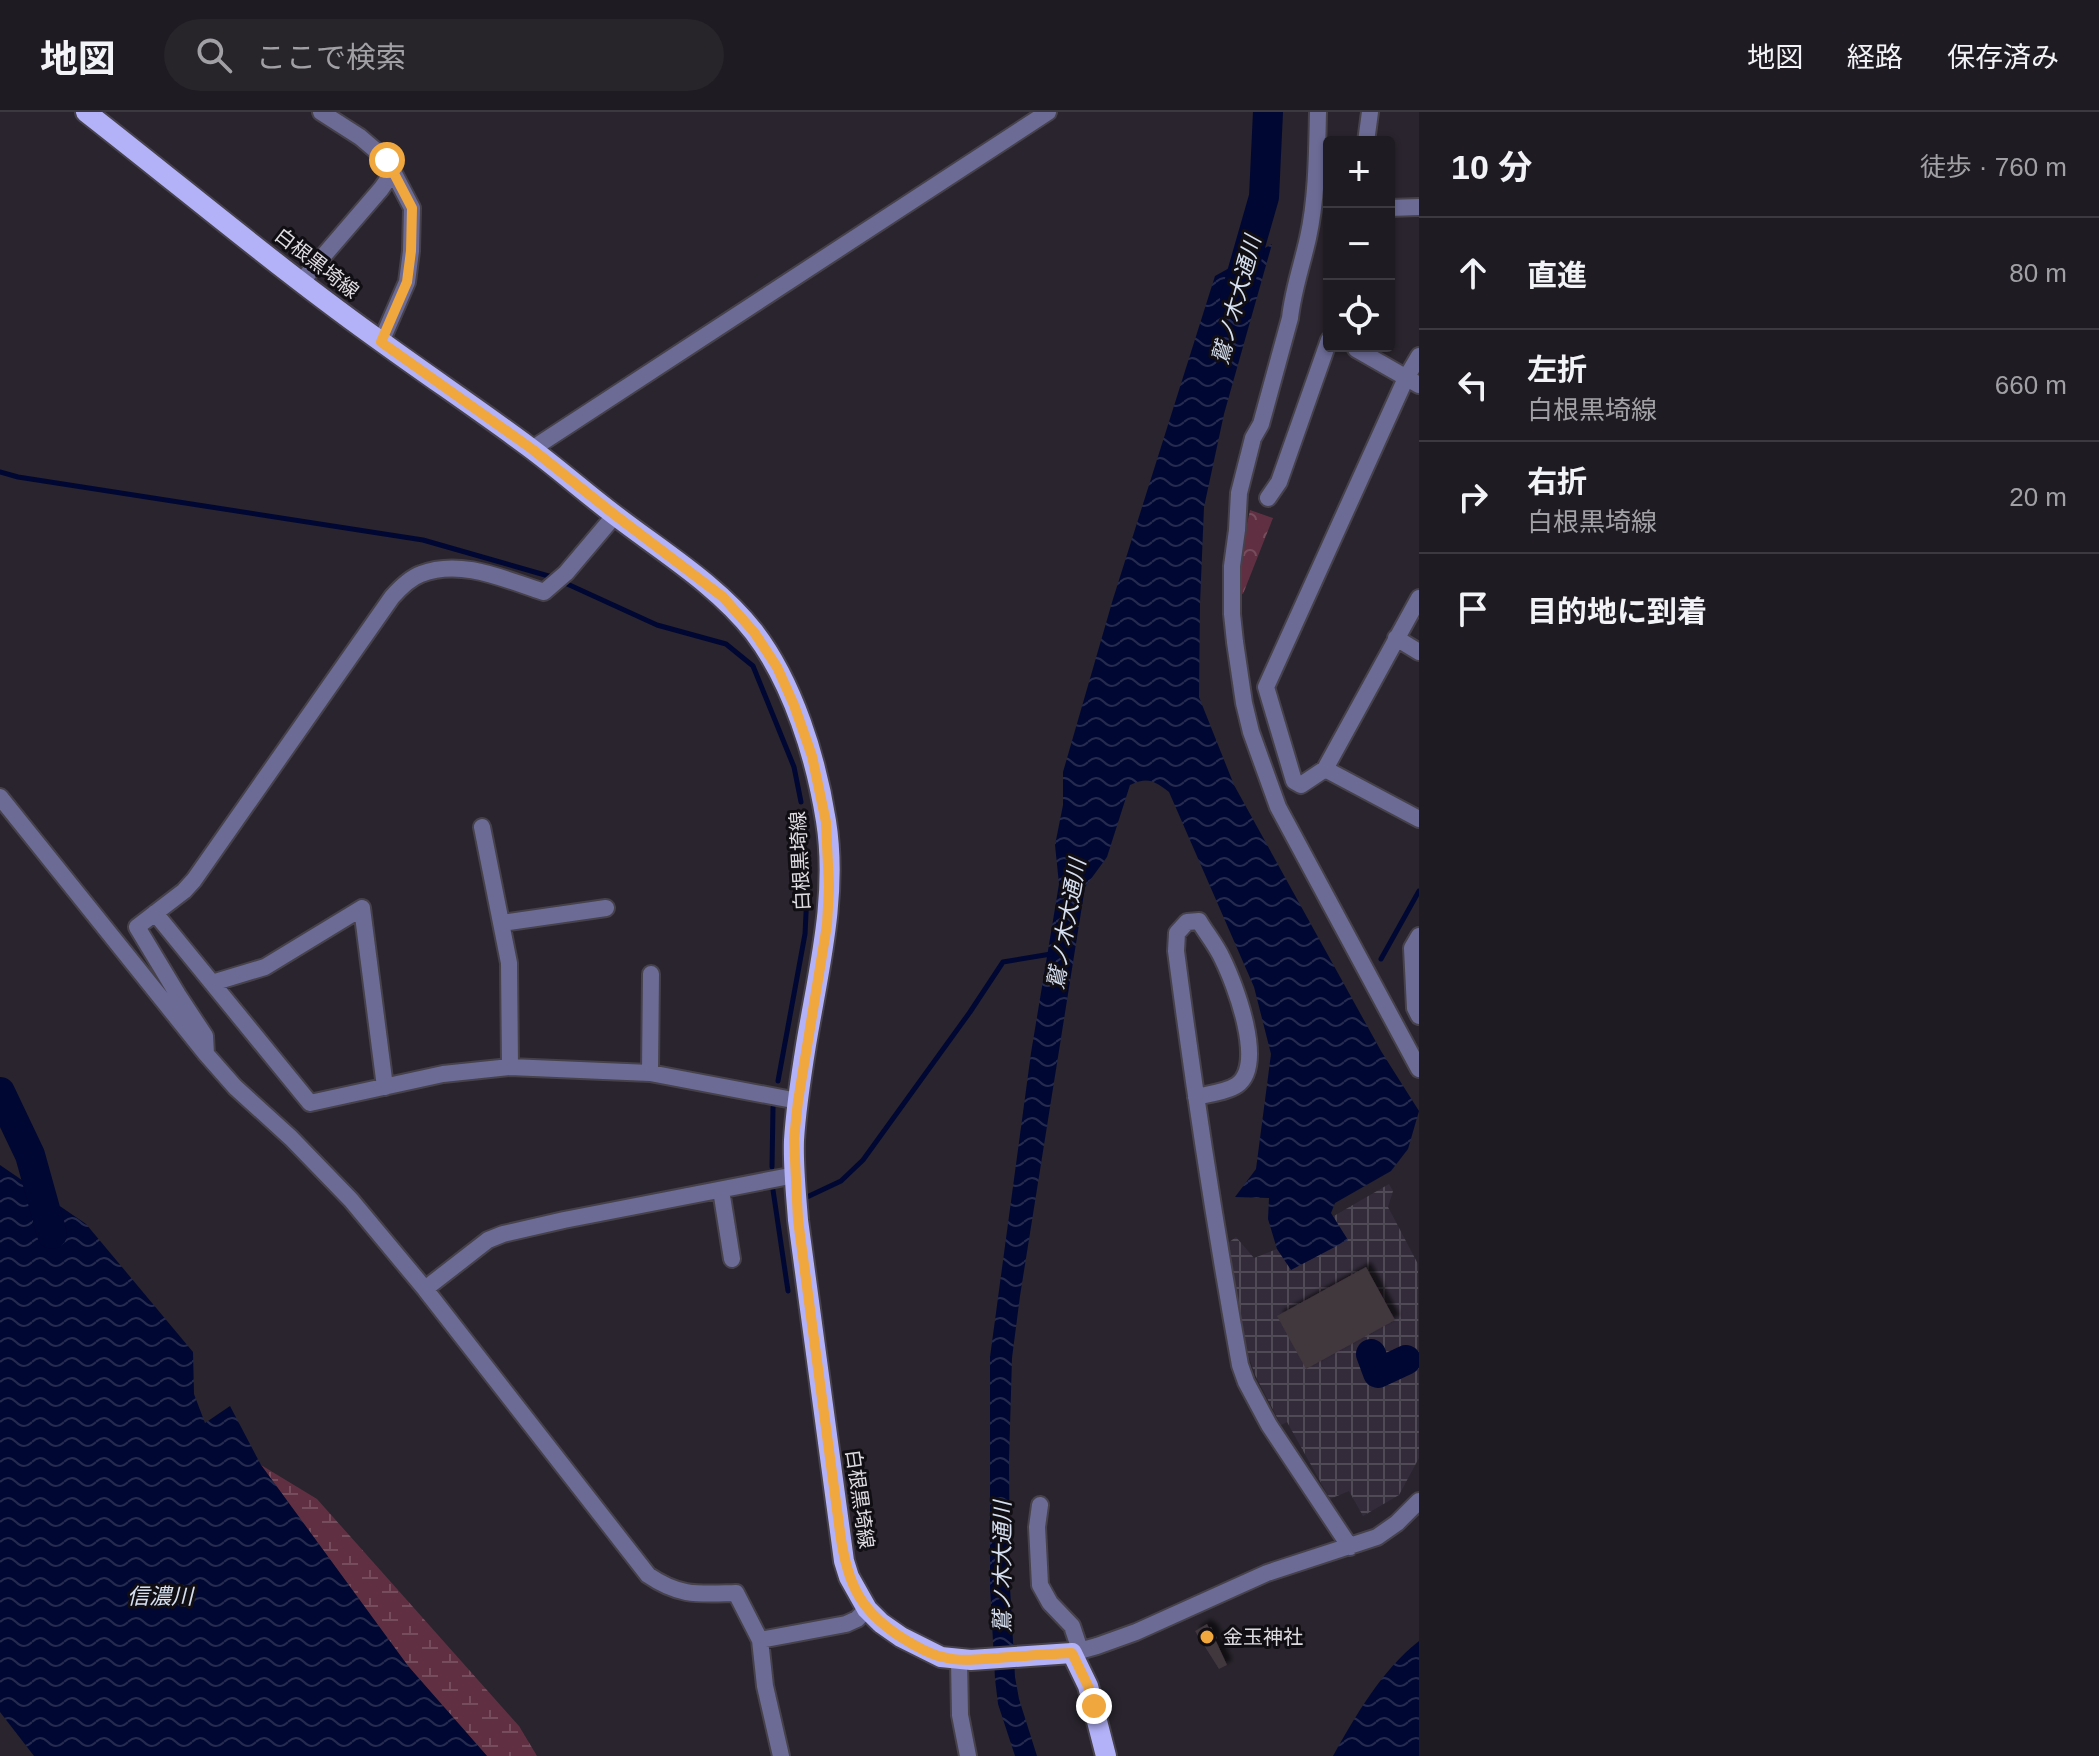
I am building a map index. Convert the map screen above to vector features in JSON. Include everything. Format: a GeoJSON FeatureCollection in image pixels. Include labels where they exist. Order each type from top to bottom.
{"type":"FeatureCollection","features":[{"type":"Feature","properties":{"kind":"main road","name":"白根黒埼線"},"geometry":{"type":"LineString","coordinates":[[86,112],[301,282],[532,449],[723,597],[754,632],[777,667],[812,756],[826,822],[827,925],[794,1139],[798,1220],[844,1561],[849,1577],[867,1609],[881,1623],[922,1649],[941,1657],[965,1660],[1076,1652]]}},
{"type":"Feature","properties":{"kind":"main road"},"geometry":{"type":"LineString","coordinates":[[1076,1652],[1106,1756]]}},
{"type":"Feature","properties":{"kind":"street"},"geometry":{"type":"LineString","coordinates":[[321,112],[360,137],[387,160],[412,208],[407,282],[381,342]]}},
{"type":"Feature","properties":{"kind":"street"},"geometry":{"type":"LineString","coordinates":[[532,449],[1048,112]]}},
{"type":"Feature","properties":{"kind":"street"},"geometry":{"type":"LineString","coordinates":[[1318,112],[1309,235],[1291,302],[1290,318],[1239,493],[1232,566],[1231,604],[1235,642],[1251,732],[1278,807],[1419,1069]]}},
{"type":"Feature","properties":{"kind":"street"},"geometry":{"type":"LineString","coordinates":[[1367,136],[1370,112]]}},
{"type":"Feature","properties":{"kind":"street"},"geometry":{"type":"LineString","coordinates":[[301,282],[393,172]]}},
{"type":"Feature","properties":{"kind":"street"},"geometry":{"type":"LineString","coordinates":[[1395,208],[1419,207]]}},
{"type":"Feature","properties":{"kind":"street"},"geometry":{"type":"LineString","coordinates":[[1268,498],[1279,482],[1325,352]]}},
{"type":"Feature","properties":{"kind":"street"},"geometry":{"type":"LineString","coordinates":[[1361,352],[1413,382]]}},
{"type":"Feature","properties":{"kind":"street"},"geometry":{"type":"LineString","coordinates":[[1419,356],[1413,382],[1266,687],[1294,781],[1301,785],[1325,769],[1419,598]]}},
{"type":"Feature","properties":{"kind":"street"},"geometry":{"type":"LineString","coordinates":[[206,1054],[205,1036],[137,927],[194,880],[392,597],[404,585],[419,574],[457,568],[544,592],[566,573],[615,515]]}},
{"type":"Feature","properties":{"kind":"street"},"geometry":{"type":"LineString","coordinates":[[1396,638],[1419,652]]}},
{"type":"Feature","properties":{"kind":"street"},"geometry":{"type":"LineString","coordinates":[[1325,769],[1419,819]]}},
{"type":"Feature","properties":{"kind":"street"},"geometry":{"type":"LineString","coordinates":[[0,797],[206,1054],[235,1087],[291,1138],[351,1200],[425,1289],[648,1575],[666,1587],[692,1594],[736,1593],[760,1640],[765,1686],[781,1756]]}},
{"type":"Feature","properties":{"kind":"street"},"geometry":{"type":"LineString","coordinates":[[482,827],[509,963],[510,1067]]}},
{"type":"Feature","properties":{"kind":"street"},"geometry":{"type":"LineString","coordinates":[[212,983],[265,967],[362,908],[385,1087]]}},
{"type":"Feature","properties":{"kind":"street"},"geometry":{"type":"LineString","coordinates":[[502,923],[606,908]]}},
{"type":"Feature","properties":{"kind":"street"},"geometry":{"type":"LineString","coordinates":[[155,913],[310,1103],[443,1074],[510,1067],[650,1073],[798,1101]]}},
{"type":"Feature","properties":{"kind":"street"},"geometry":{"type":"LineString","coordinates":[[1196,1097],[1236,1087],[1245,1077],[1251,1057],[1245,1019],[1222,958],[1199,921],[1187,922],[1177,933],[1176,951],[1196,1097],[1219,1249],[1240,1365],[1269,1425],[1350,1547]]}},
{"type":"Feature","properties":{"kind":"street"},"geometry":{"type":"LineString","coordinates":[[1419,936],[1412,948],[1415,1008],[1419,1016]]}},
{"type":"Feature","properties":{"kind":"street"},"geometry":{"type":"LineString","coordinates":[[650,1073],[651,974]]}},
{"type":"Feature","properties":{"kind":"street"},"geometry":{"type":"LineString","coordinates":[[425,1289],[488,1240],[503,1234],[795,1175]]}},
{"type":"Feature","properties":{"kind":"street"},"geometry":{"type":"LineString","coordinates":[[721,1190],[732,1259]]}},
{"type":"Feature","properties":{"kind":"street"},"geometry":{"type":"LineString","coordinates":[[1040,1505],[1037,1527],[1040,1585],[1050,1603],[1072,1626],[1076,1652],[1136,1632],[1267,1573],[1377,1537],[1419,1501]]}},
{"type":"Feature","properties":{"kind":"street"},"geometry":{"type":"LineString","coordinates":[[760,1640],[846,1624],[867,1609]]}},
{"type":"Feature","properties":{"kind":"street"},"geometry":{"type":"LineString","coordinates":[[965,1660],[960,1715],[968,1756]]}},
{"type":"Feature","properties":{"kind":"shaded area"},"geometry":{"type":"Polygon","coordinates":[[[1389,1184],[1393,1191],[1388,1207],[1418,1264],[1419,1458],[1399,1495],[1363,1516],[1349,1491],[1330,1499],[1287,1422],[1281,1425],[1255,1375],[1246,1348],[1225,1245],[1236,1237],[1254,1258],[1277,1249],[1389,1184]]]}},
{"type":"Feature","properties":{"kind":"green space"},"geometry":{"type":"Polygon","coordinates":[[[1250,510],[1273,518],[1243,594],[1239,592],[1240,557],[1250,510]]]}},
{"type":"Feature","properties":{"kind":"green space"},"geometry":{"type":"Polygon","coordinates":[[[261,1465],[317,1499],[519,1726],[537,1756],[487,1756],[408,1666],[261,1465]]]}},
{"type":"Feature","properties":{"kind":"water"},"geometry":{"type":"Polygon","coordinates":[[[1272,244],[1224,414],[1204,507],[1199,697],[1234,785],[1381,1051],[1419,1111],[1408,1149],[1391,1171],[1335,1203],[1331,1213],[1348,1240],[1291,1270],[1277,1249],[1268,1219],[1269,1198],[1235,1197],[1256,1169],[1271,1054],[1254,987],[1169,792],[1150,781],[1130,785],[1107,857],[1085,887],[1012,1358],[1010,1587],[1015,1677],[1037,1756],[1015,1756],[998,1704],[995,1679],[990,1586],[990,1357],[1031,1053],[1059,884],[1055,845],[1063,805],[1063,772],[1113,599],[1215,276],[1272,244]]]}},
{"type":"Feature","properties":{"kind":"water","name":"信濃川"},"geometry":{"type":"Polygon","coordinates":[[[0,1165],[86,1224],[193,1352],[194,1394],[205,1423],[230,1406],[261,1465],[408,1666],[487,1756],[34,1756],[0,1712],[0,1165]]]}},
{"type":"Feature","properties":{"kind":"water"},"geometry":{"type":"Polygon","coordinates":[[[1419,1641],[1419,1756],[1333,1756],[1381,1680],[1419,1641]]]}},
{"type":"Feature","properties":{"kind":"building"},"geometry":{"type":"Polygon","coordinates":[[[1366,1267],[1395,1320],[1306,1369],[1277,1316],[1366,1267]]]}},
{"type":"Feature","properties":{"kind":"building"},"geometry":{"type":"Polygon","coordinates":[[[1207,1624],[1217,1638],[1227,1665],[1219,1669],[1195,1631],[1207,1624]]]}},
{"type":"Feature","properties":{"kind":"waterway","name":"鷲ノ木大通川"},"geometry":{"type":"LineString","coordinates":[[1235,298],[1264,197],[1268,112]]}},
{"type":"Feature","properties":{"kind":"waterway"},"geometry":{"type":"LineString","coordinates":[[0,472],[423,540],[552,577],[657,625],[726,644],[753,666],[794,767],[801,802]]}},
{"type":"Feature","properties":{"kind":"waterway"},"geometry":{"type":"LineString","coordinates":[[778,1081],[805,934],[808,873]]}},
{"type":"Feature","properties":{"kind":"waterway"},"geometry":{"type":"LineString","coordinates":[[1381,959],[1419,891]]}},
{"type":"Feature","properties":{"kind":"waterway"},"geometry":{"type":"LineString","coordinates":[[807,1197],[841,1181],[863,1160],[1003,962],[1051,954]]}},
{"type":"Feature","properties":{"kind":"waterway","name":"信濃川"},"geometry":{"type":"LineString","coordinates":[[0,1092],[30,1155],[52,1234]]}},
{"type":"Feature","properties":{"kind":"waterway"},"geometry":{"type":"LineString","coordinates":[[772,1167],[773,1107]]}},
{"type":"Feature","properties":{"kind":"waterway"},"geometry":{"type":"LineString","coordinates":[[773,1190],[788,1291]]}},
{"type":"Feature","properties":{"kind":"waterway"},"geometry":{"type":"LineString","coordinates":[[1371,1354],[1378,1373],[1406,1360]]}},
{"type":"Feature","properties":{"kind":"place","name":"金玉神社"},"geometry":{"type":"Point","coordinates":[1207,1637]}},
{"type":"Feature","properties":{"kind":"route"},"geometry":{"type":"LineString","coordinates":[[387,160],[412,208],[411,251],[407,282],[381,342],[532,449],[723,597],[754,632],[777,667],[812,756],[826,822],[829,887],[827,925],[798,1101],[794,1139],[795,1175],[798,1220],[844,1561],[849,1577],[867,1609],[881,1623],[922,1649],[941,1657],[971,1660],[1072,1653],[1094,1706]]}}]}
